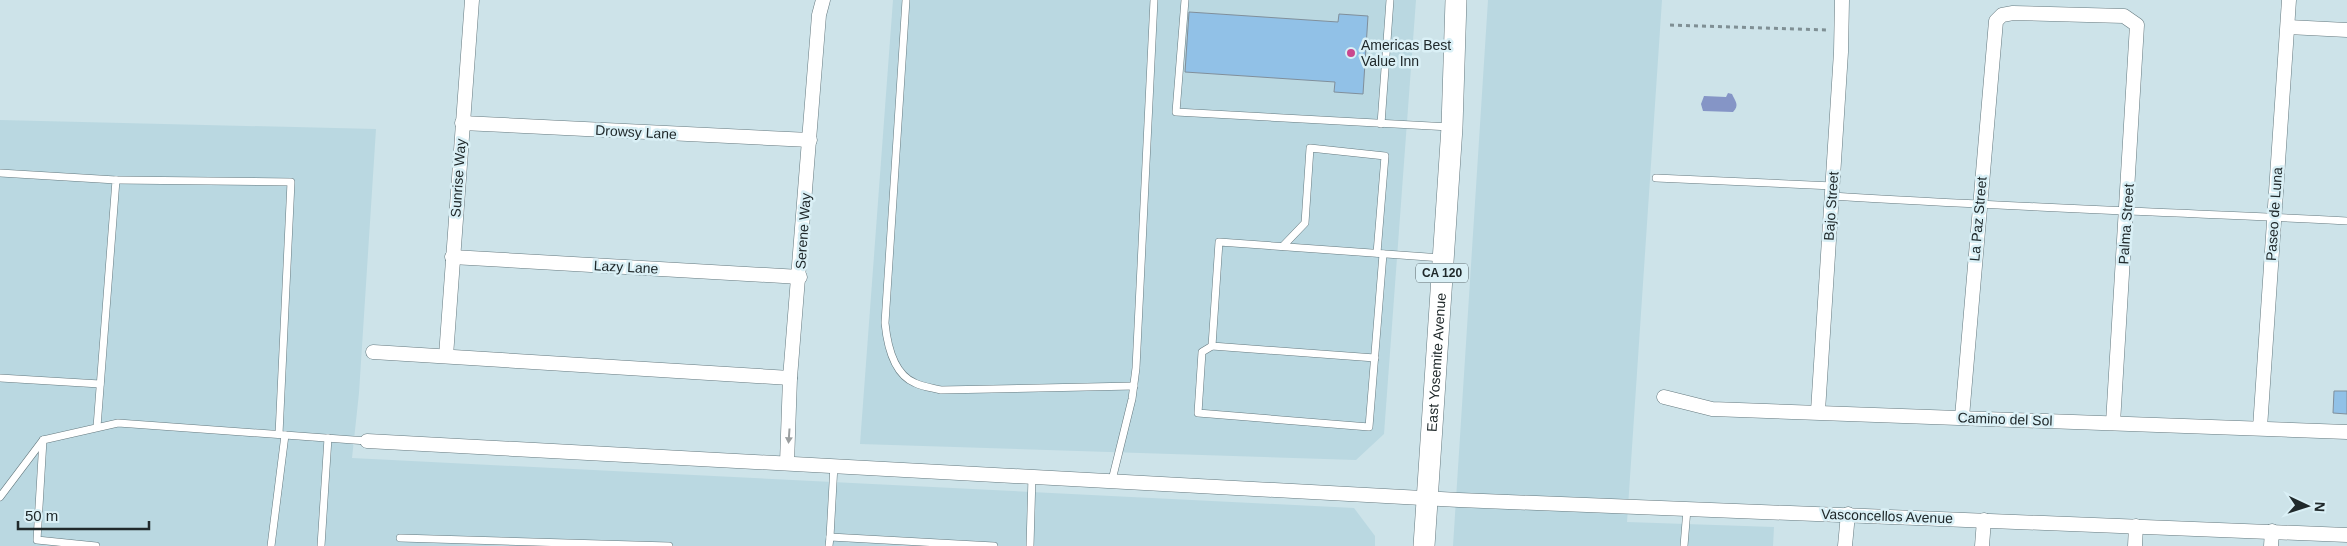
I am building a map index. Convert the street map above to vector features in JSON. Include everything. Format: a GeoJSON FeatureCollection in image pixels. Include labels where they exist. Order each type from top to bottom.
{"type":"FeatureCollection","features":[{"type":"Feature","properties":{"kind":"main road","name":"East Yosemite Avenue"},"geometry":{"type":"LineString","coordinates":[[1424,546],[1452,127],[1456,0]]}},
{"type":"Feature","properties":{"kind":"street","name":"Sunrise Way"},"geometry":{"type":"LineString","coordinates":[[446,356],[472,0]]}},
{"type":"Feature","properties":{"kind":"street","name":"Serene Way"},"geometry":{"type":"LineString","coordinates":[[787,463],[791,409],[790,378],[800,277],[819,15],[823,0]]}},
{"type":"Feature","properties":{"kind":"street","name":"Bajo Street"},"geometry":{"type":"LineString","coordinates":[[1818,411],[1842,0]]}},
{"type":"Feature","properties":{"kind":"street","name":"Paseo de Luna"},"geometry":{"type":"LineString","coordinates":[[2260,428],[2289,0]]}},
{"type":"Feature","properties":{"kind":"street","name":"Palma Street"},"geometry":{"type":"LineString","coordinates":[[1996,20],[2002,15],[2013,13],[2124,16],[2137,26],[2113,423]]}},
{"type":"Feature","properties":{"kind":"street","name":"La Paz Street"},"geometry":{"type":"LineString","coordinates":[[1962,417],[1996,20]]}},
{"type":"Feature","properties":{"kind":"street"},"geometry":{"type":"LineString","coordinates":[[2288,27],[2347,30]]}},
{"type":"Feature","properties":{"kind":"street","name":"Drowsy Lane"},"geometry":{"type":"LineString","coordinates":[[462,123],[810,140]]}},
{"type":"Feature","properties":{"kind":"street","name":"Lazy Lane"},"geometry":{"type":"LineString","coordinates":[[452,257],[800,277]]}},
{"type":"Feature","properties":{"kind":"street"},"geometry":{"type":"LineString","coordinates":[[373,352],[790,378]]}},
{"type":"Feature","properties":{"kind":"street","name":"Camino del Sol"},"geometry":{"type":"LineString","coordinates":[[1664,397],[1712,408],[2347,432]]}},
{"type":"Feature","properties":{"kind":"street","name":"Vasconcellos Avenue"},"geometry":{"type":"LineString","coordinates":[[367,441],[1427,498],[2347,535]]}},
{"type":"Feature","properties":{"kind":"street"},"geometry":{"type":"LineString","coordinates":[[1845,546],[1848,514]]}},
{"type":"Feature","properties":{"kind":"street"},"geometry":{"type":"LineString","coordinates":[[1982,546],[1984,520]]}},
{"type":"Feature","properties":{"kind":"street"},"geometry":{"type":"LineString","coordinates":[[2135,546],[2136,526]]}},
{"type":"Feature","properties":{"kind":"street"},"geometry":{"type":"LineString","coordinates":[[2271,546],[2272,531]]}},
{"type":"Feature","properties":{"kind":"lane"},"geometry":{"type":"LineString","coordinates":[[906,0],[885,323],[888,346],[897,366],[913,383],[941,390],[1134,386]]}},
{"type":"Feature","properties":{"kind":"lane"},"geometry":{"type":"LineString","coordinates":[[1112,480],[1134,386],[1154,0]]}},
{"type":"Feature","properties":{"kind":"lane"},"geometry":{"type":"LineString","coordinates":[[1185,0],[1176,112],[1452,127]]}},
{"type":"Feature","properties":{"kind":"lane"},"geometry":{"type":"LineString","coordinates":[[1381,124],[1390,0]]}},
{"type":"Feature","properties":{"kind":"lane"},"geometry":{"type":"LineString","coordinates":[[1283,246],[1305,223],[1310,148],[1385,156],[1375,358],[1369,427],[1198,412],[1202,352],[1212,346],[1375,358]]}},
{"type":"Feature","properties":{"kind":"lane"},"geometry":{"type":"LineString","coordinates":[[0,173],[116,180],[291,182],[282,435],[272,546]]}},
{"type":"Feature","properties":{"kind":"lane"},"geometry":{"type":"LineString","coordinates":[[1656,178],[1832,191],[1980,205],[2127,209],[2347,221]]}},
{"type":"Feature","properties":{"kind":"lane"},"geometry":{"type":"LineString","coordinates":[[96,428],[116,180]]}},
{"type":"Feature","properties":{"kind":"lane"},"geometry":{"type":"LineString","coordinates":[[1212,346],[1219,242],[1443,258]]}},
{"type":"Feature","properties":{"kind":"lane"},"geometry":{"type":"LineString","coordinates":[[0,378],[100,384]]}},
{"type":"Feature","properties":{"kind":"lane"},"geometry":{"type":"LineString","coordinates":[[0,497],[43,440],[118,423],[367,441]]}},
{"type":"Feature","properties":{"kind":"lane"},"geometry":{"type":"LineString","coordinates":[[321,546],[328,438]]}},
{"type":"Feature","properties":{"kind":"lane"},"geometry":{"type":"LineString","coordinates":[[43,440],[37,540],[96,546]]}},
{"type":"Feature","properties":{"kind":"lane"},"geometry":{"type":"LineString","coordinates":[[829,546],[834,465]]}},
{"type":"Feature","properties":{"kind":"lane"},"geometry":{"type":"LineString","coordinates":[[1030,546],[1032,476]]}},
{"type":"Feature","properties":{"kind":"lane"},"geometry":{"type":"LineString","coordinates":[[1684,546],[1687,508]]}},
{"type":"Feature","properties":{"kind":"lane"},"geometry":{"type":"LineString","coordinates":[[830,537],[994,546]]}},
{"type":"Feature","properties":{"kind":"lane"},"geometry":{"type":"LineString","coordinates":[[400,538],[669,546]]}},
{"type":"Feature","properties":{"kind":"path"},"geometry":{"type":"LineString","coordinates":[[1670,25],[1827,30]]}},
{"type":"Feature","properties":{"kind":"shaded area"},"geometry":{"type":"Polygon","coordinates":[[[893,0],[1416,0],[1384,434],[1356,460],[860,444],[893,0]]]}},
{"type":"Feature","properties":{"kind":"shaded area"},"geometry":{"type":"Polygon","coordinates":[[[1488,0],[1662,0],[1627,522],[1774,527],[1773,546],[1453,546],[1488,0]]]}},
{"type":"Feature","properties":{"kind":"shaded area"},"geometry":{"type":"Polygon","coordinates":[[[0,120],[376,129],[359,393],[352,458],[1354,508],[1375,536],[1375,546],[0,546],[0,120]]]}},
{"type":"Feature","properties":{"kind":"water"},"geometry":{"type":"Polygon","coordinates":[[[1728,93],[1732,94],[1736,103],[1733,112],[1703,111],[1701,104],[1704,96],[1726,97],[1728,93]]]}},
{"type":"Feature","properties":{"kind":"building"},"geometry":{"type":"Polygon","coordinates":[[[1189,12],[1338,22],[1339,14],[1368,16],[1363,94],[1334,92],[1335,82],[1185,72],[1189,12]]]}},
{"type":"Feature","properties":{"kind":"building"},"geometry":{"type":"Polygon","coordinates":[[[2334,391],[2347,391],[2347,414],[2333,413],[2334,391]]]}},
{"type":"Feature","properties":{"kind":"place","name":"Americas Best Value Inn"},"geometry":{"type":"Point","coordinates":[1351,53]}}]}
